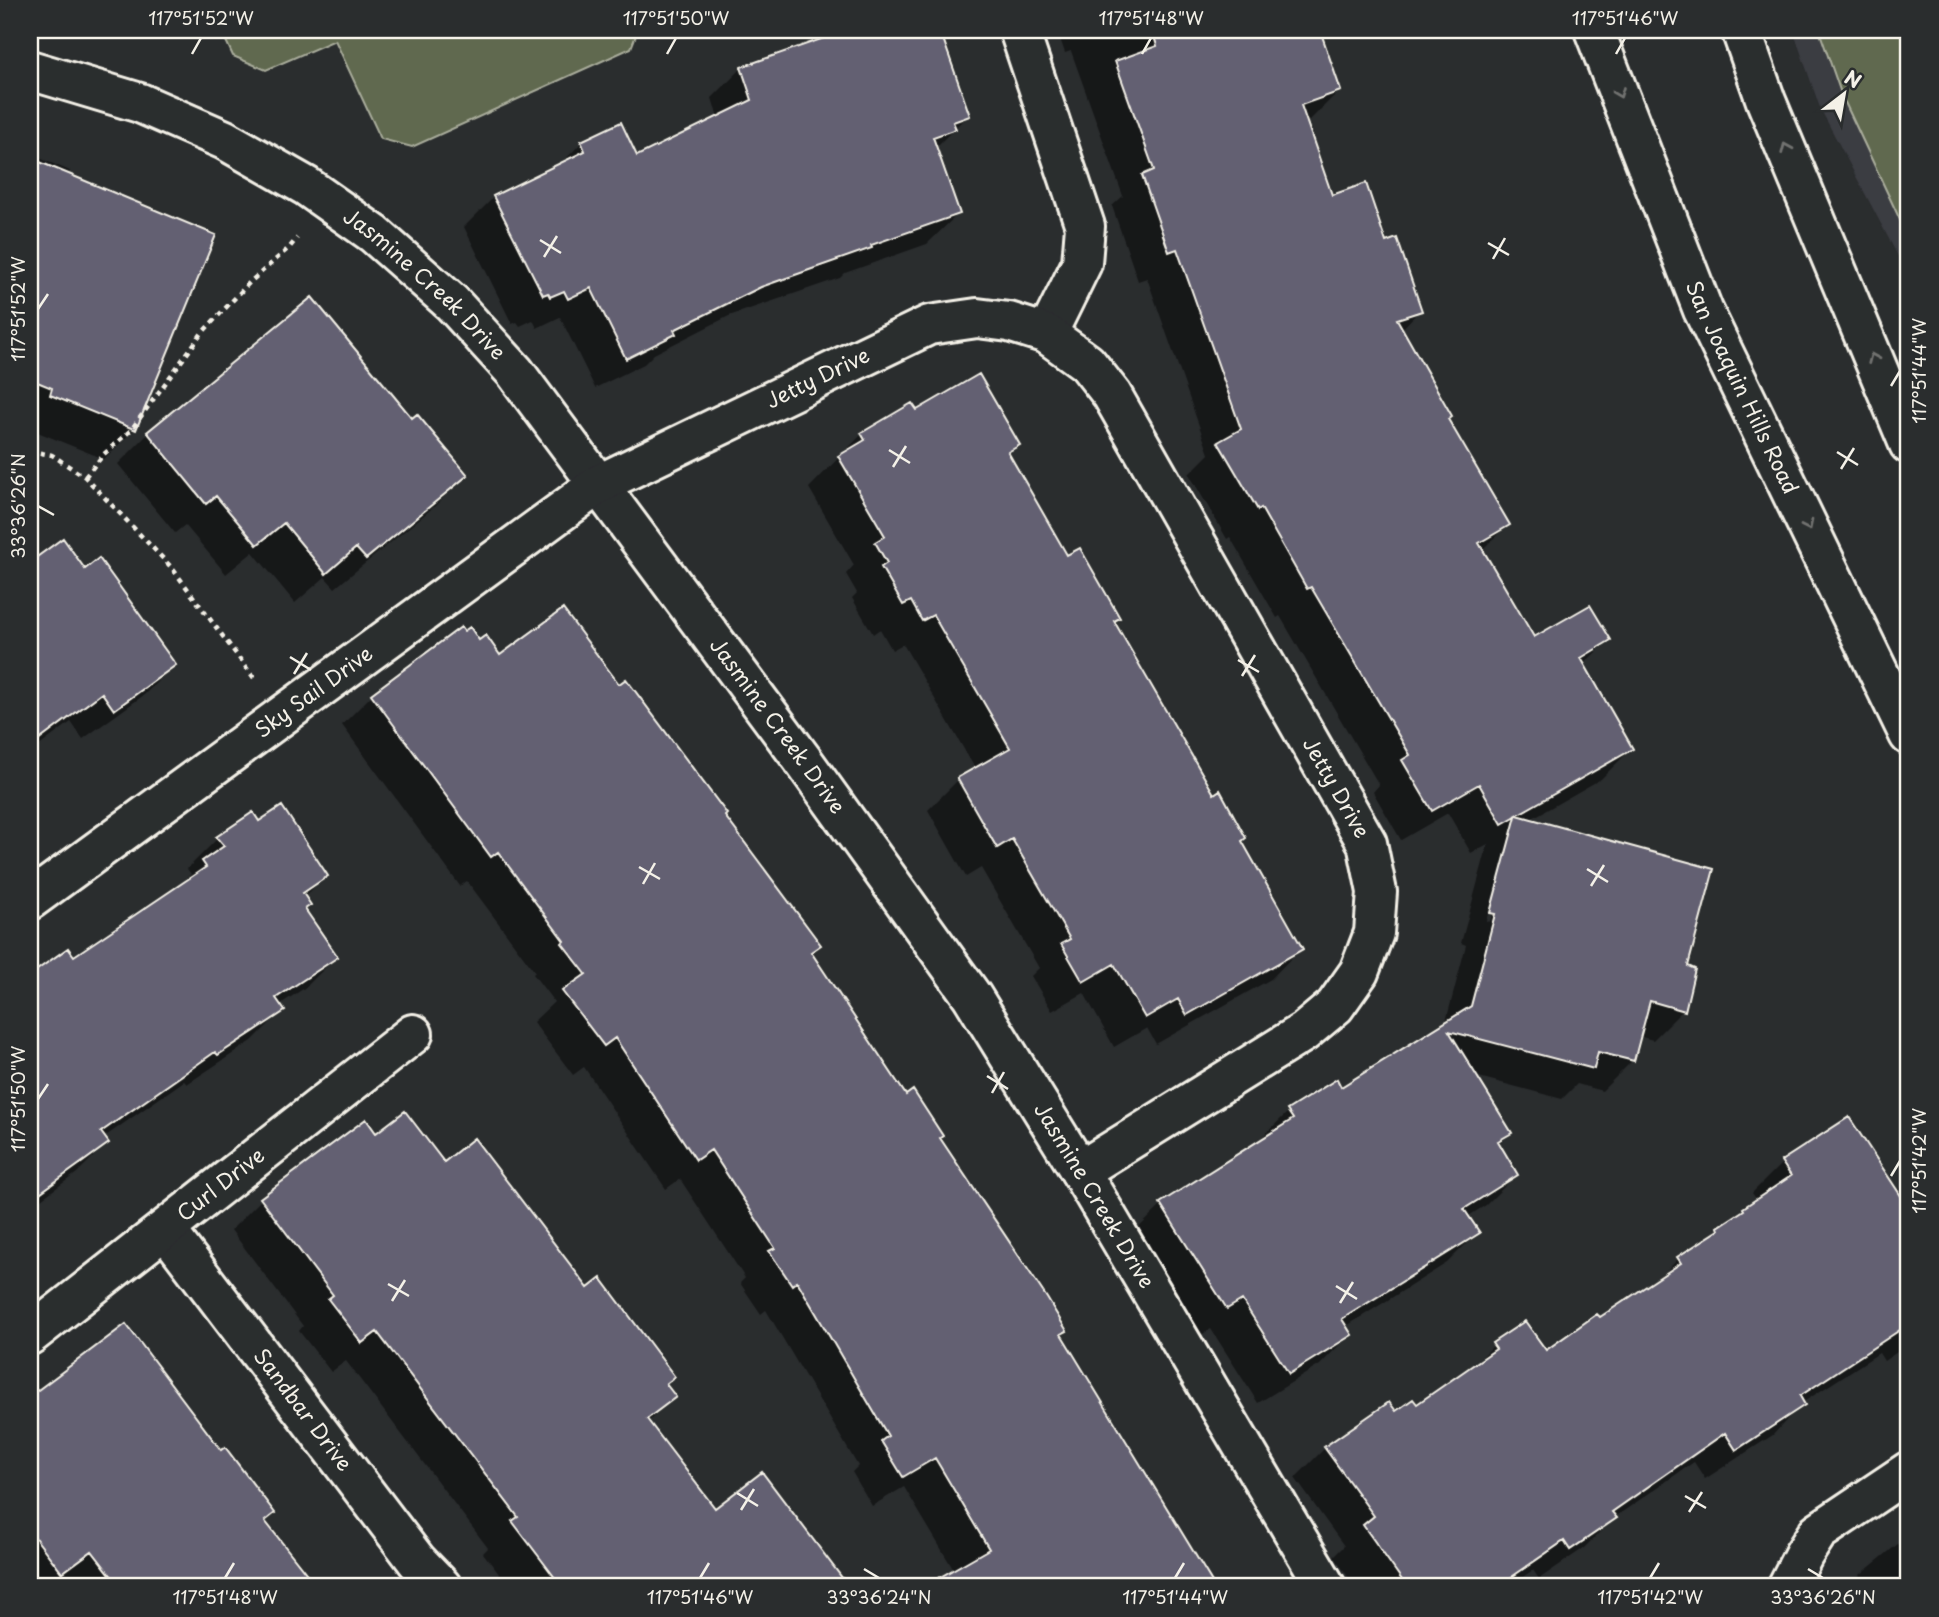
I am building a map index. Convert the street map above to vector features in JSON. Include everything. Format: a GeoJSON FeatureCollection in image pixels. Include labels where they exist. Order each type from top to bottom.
{"type":"FeatureCollection","features":[{"type":"Feature","properties":{"kind":"street"},"geometry":{"type":"LineString","coordinates":[[1019,30],[1085,226],[1082,263],[1047,334]]}},
{"type":"Feature","properties":{"kind":"street","name":"San Joaquin Hills Road"},"geometry":{"type":"LineString","coordinates":[[1594,30],[1703,310],[1909,735]]}},
{"type":"Feature","properties":{"kind":"street"},"geometry":{"type":"LineString","coordinates":[[1741,30],[1766,101],[1909,444]]}},
{"type":"Feature","properties":{"kind":"street","name":"Jasmine Creek Drive"},"geometry":{"type":"LineString","coordinates":[[30,70],[140,103],[225,140],[306,186],[374,234],[452,303],[515,372],[802,759],[972,996],[1080,1171],[1326,1587]]}},
{"type":"Feature","properties":{"kind":"street","name":"Jetty Drive"},"geometry":{"type":"LineString","coordinates":[[599,484],[929,325],[977,318],[1009,322],[1047,334],[1087,363],[1112,396],[1367,843],[1377,892],[1374,933],[1359,972],[1335,1006],[1304,1032],[1080,1171]]}},
{"type":"Feature","properties":{"kind":"street","name":"Sky Sail Drive"},"geometry":{"type":"LineString","coordinates":[[30,900],[599,484]]}},
{"type":"Feature","properties":{"kind":"street","name":"Curl Drive"},"geometry":{"type":"LineString","coordinates":[[30,1335],[413,1034]]}},
{"type":"Feature","properties":{"kind":"street","name":"Sandbar Drive"},"geometry":{"type":"LineString","coordinates":[[166,1230],[417,1561],[442,1587]]}},
{"type":"Feature","properties":{"kind":"street"},"geometry":{"type":"LineString","coordinates":[[1787,1587],[1818,1532],[1909,1471]]}},
{"type":"Feature","properties":{"kind":"path"},"geometry":{"type":"LineString","coordinates":[[85,477],[104,454],[131,430],[202,333],[250,282],[290,247],[324,199]]}},
{"type":"Feature","properties":{"kind":"path"},"geometry":{"type":"LineString","coordinates":[[30,450],[52,455],[85,477],[172,568],[282,715]]}},
{"type":"Feature","properties":{"kind":"shaded area"},"geometry":{"type":"Polygon","coordinates":[[[1793,30],[1909,30],[1909,277],[1820,108],[1793,30]]]}},
{"type":"Feature","properties":{"kind":"green space"},"geometry":{"type":"Polygon","coordinates":[[[221,30],[638,30],[631,48],[412,147],[381,139],[335,40],[266,70],[233,56],[221,30]]]}},
{"type":"Feature","properties":{"kind":"green space"},"geometry":{"type":"Polygon","coordinates":[[[1819,30],[1909,30],[1909,239],[1842,96],[1819,30]]]}},
{"type":"Feature","properties":{"kind":"building"},"geometry":{"type":"Polygon","coordinates":[[[847,30],[940,30],[970,116],[953,122],[956,129],[933,137],[960,214],[761,287],[674,330],[676,334],[626,359],[591,288],[568,299],[564,291],[550,297],[548,293],[543,295],[493,196],[585,151],[581,141],[621,122],[637,156],[752,100],[741,67],[847,30]]]}},
{"type":"Feature","properties":{"kind":"building"},"geometry":{"type":"Polygon","coordinates":[[[1152,30],[1320,30],[1341,91],[1301,105],[1332,195],[1366,183],[1386,242],[1397,238],[1422,311],[1397,319],[1452,416],[1448,419],[1510,525],[1479,543],[1534,637],[1590,605],[1611,640],[1581,658],[1633,749],[1517,815],[1714,869],[1688,966],[1695,969],[1685,1011],[1650,1001],[1634,1061],[1598,1052],[1594,1069],[1449,1031],[1512,1133],[1498,1141],[1518,1175],[1464,1209],[1480,1233],[1342,1319],[1352,1335],[1289,1374],[1242,1300],[1227,1309],[1160,1203],[1293,1119],[1287,1110],[1337,1079],[1341,1087],[1471,1006],[1495,914],[1490,913],[1516,816],[1502,824],[1479,784],[1432,811],[1402,760],[1410,755],[1311,587],[1307,589],[1261,508],[1258,510],[1218,442],[1241,429],[1177,249],[1169,252],[1142,175],[1154,170],[1115,61],[1157,46],[1152,30]]]}},
{"type":"Feature","properties":{"kind":"building"},"geometry":{"type":"Polygon","coordinates":[[[30,158],[216,235],[136,430],[50,395],[52,388],[30,379],[30,158]]]}},
{"type":"Feature","properties":{"kind":"building"},"geometry":{"type":"Polygon","coordinates":[[[312,297],[412,418],[417,414],[468,475],[366,559],[356,548],[326,574],[284,523],[257,545],[216,496],[206,504],[147,432],[312,297]]]}},
{"type":"Feature","properties":{"kind":"building"},"geometry":{"type":"Polygon","coordinates":[[[979,374],[1020,445],[1008,452],[1067,555],[1080,548],[1120,618],[1114,621],[1214,794],[1220,790],[1246,838],[1242,841],[1303,949],[1187,1015],[1178,999],[1145,1018],[1114,964],[1083,982],[1061,944],[1070,939],[1012,839],[997,848],[957,778],[1010,748],[933,615],[922,621],[911,601],[903,605],[881,567],[887,563],[875,542],[885,536],[838,456],[865,440],[861,433],[912,403],[917,410],[979,374]]]}},
{"type":"Feature","properties":{"kind":"building"},"geometry":{"type":"Polygon","coordinates":[[[63,538],[85,569],[99,558],[176,665],[114,710],[102,693],[30,747],[30,562],[63,538]]]}},
{"type":"Feature","properties":{"kind":"building"},"geometry":{"type":"Polygon","coordinates":[[[563,609],[619,684],[626,679],[821,945],[811,952],[906,1095],[913,1090],[943,1136],[940,1138],[1047,1298],[1067,1331],[1061,1334],[1215,1587],[923,1587],[989,1549],[935,1458],[903,1477],[881,1441],[888,1436],[797,1281],[792,1285],[769,1251],[775,1248],[711,1150],[696,1160],[615,1038],[604,1046],[562,991],[586,974],[498,852],[491,857],[371,694],[461,627],[464,631],[470,627],[479,640],[486,635],[500,655],[563,609]]]}},
{"type":"Feature","properties":{"kind":"building"},"geometry":{"type":"Polygon","coordinates":[[[282,806],[328,876],[303,893],[311,905],[305,909],[338,957],[276,998],[285,1011],[218,1055],[215,1052],[101,1132],[109,1143],[30,1200],[30,975],[68,948],[74,956],[206,867],[202,861],[224,846],[216,837],[253,812],[259,821],[282,806]]]}},
{"type":"Feature","properties":{"kind":"building"},"geometry":{"type":"Polygon","coordinates":[[[405,1111],[444,1162],[474,1138],[588,1288],[601,1278],[675,1377],[666,1384],[676,1397],[647,1419],[715,1508],[762,1472],[849,1587],[562,1587],[512,1521],[518,1517],[377,1332],[362,1343],[328,1299],[333,1295],[260,1198],[366,1119],[376,1133],[405,1111]]]}},
{"type":"Feature","properties":{"kind":"building"},"geometry":{"type":"Polygon","coordinates":[[[1849,1117],[1909,1208],[1909,1324],[1800,1396],[1805,1405],[1736,1450],[1725,1433],[1612,1512],[1617,1518],[1570,1550],[1564,1541],[1497,1587],[1407,1587],[1363,1525],[1374,1516],[1324,1447],[1389,1402],[1396,1411],[1413,1399],[1417,1404],[1496,1349],[1492,1343],[1525,1321],[1546,1350],[1597,1314],[1600,1317],[1681,1263],[1677,1257],[1719,1230],[1718,1227],[1744,1210],[1743,1208],[1791,1176],[1781,1161],[1849,1117]]]}},
{"type":"Feature","properties":{"kind":"building"},"geometry":{"type":"Polygon","coordinates":[[[126,1324],[221,1450],[225,1447],[275,1513],[265,1521],[317,1587],[120,1587],[92,1551],[62,1573],[30,1531],[30,1396],[126,1324]]]}}]}
